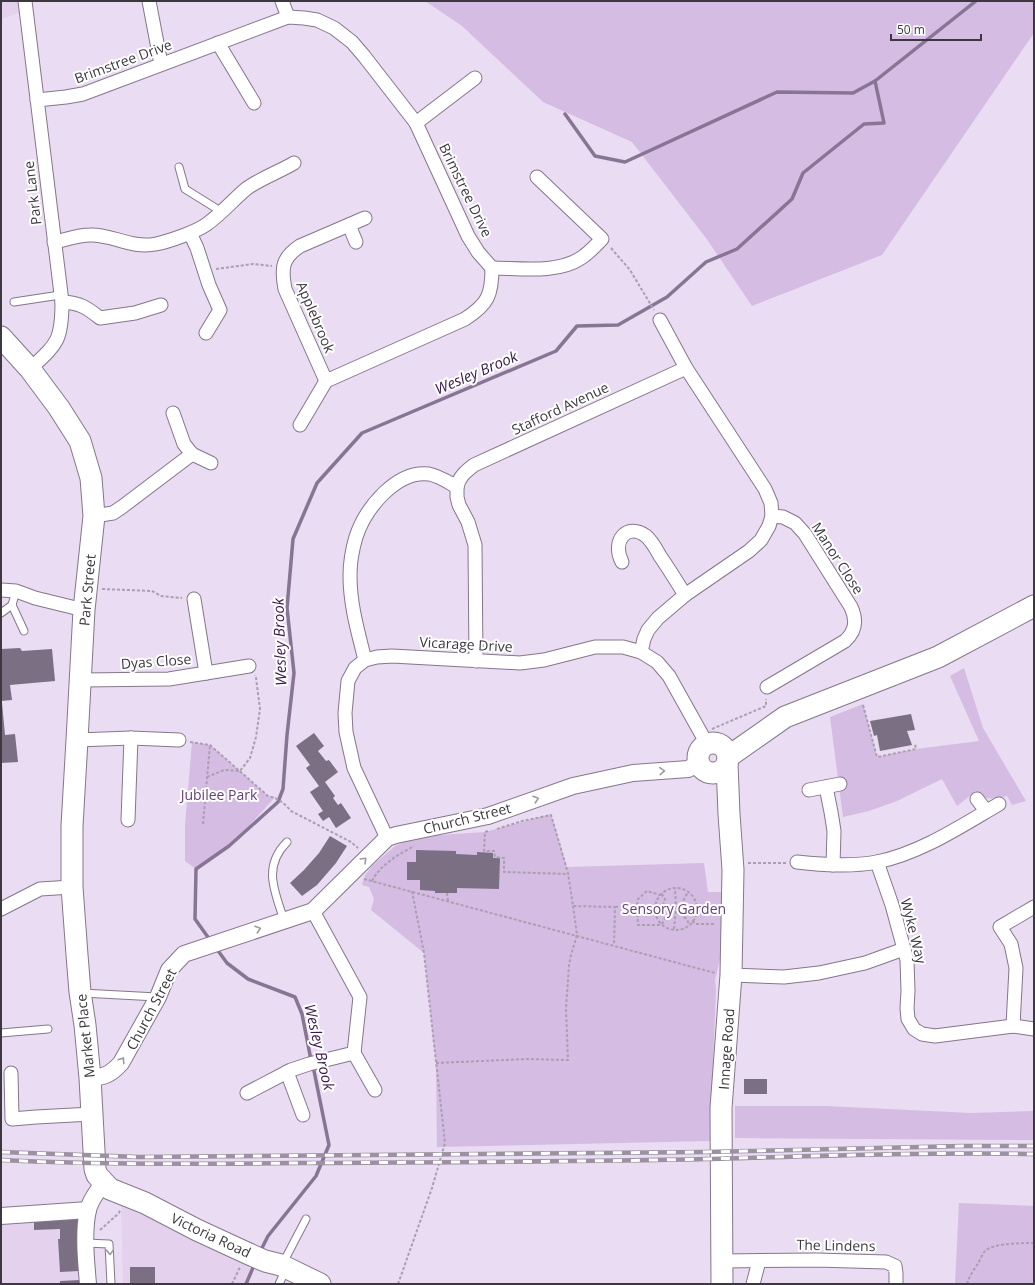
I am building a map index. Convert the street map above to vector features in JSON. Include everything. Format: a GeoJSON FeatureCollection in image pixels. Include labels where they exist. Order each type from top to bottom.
{"type":"FeatureCollection","features":[{"type":"Feature","properties":{"kind":"main road","name":"Park Street"},"geometry":{"type":"LineString","coordinates":[[1,337],[30,370],[59,408],[80,441],[91,478],[94,516],[84,610],[72,826],[72,887]]}},
{"type":"Feature","properties":{"kind":"main road"},"geometry":{"type":"LineString","coordinates":[[713,756],[785,717],[938,657],[1034,606]]}},
{"type":"Feature","properties":{"kind":"main road","name":"Innage Road"},"geometry":{"type":"LineString","coordinates":[[713,756],[729,814],[733,863],[731,976],[721,1108],[722,1284]]}},
{"type":"Feature","properties":{"kind":"main road","name":"Market Place"},"geometry":{"type":"LineString","coordinates":[[72,887],[80,992],[90,1078],[95,1169],[97,1175],[103,1183]]}},
{"type":"Feature","properties":{"kind":"main road","name":"Victoria Road"},"geometry":{"type":"LineString","coordinates":[[103,1183],[110,1189],[124,1194],[272,1266],[320,1284]]}},
{"type":"Feature","properties":{"kind":"street","name":"Park Lane"},"geometry":{"type":"LineString","coordinates":[[25,1],[61,299],[62,322],[60,335],[50,350],[30,370]]}},
{"type":"Feature","properties":{"kind":"street"},"geometry":{"type":"LineString","coordinates":[[149,1],[161,64]]}},
{"type":"Feature","properties":{"kind":"street"},"geometry":{"type":"LineString","coordinates":[[282,1],[288,17]]}},
{"type":"Feature","properties":{"kind":"street","name":"Brimstree Drive"},"geometry":{"type":"LineString","coordinates":[[37,100],[53,100],[84,94],[288,17],[317,20],[334,28],[352,42],[416,123],[468,236],[478,252],[492,268]]}},
{"type":"Feature","properties":{"kind":"street"},"geometry":{"type":"LineString","coordinates":[[218,43],[254,103]]}},
{"type":"Feature","properties":{"kind":"street"},"geometry":{"type":"LineString","coordinates":[[416,123],[475,78]]}},
{"type":"Feature","properties":{"kind":"street"},"geometry":{"type":"LineString","coordinates":[[54,242],[90,235],[104,237],[124,243],[142,245],[155,244],[190,233],[206,226],[246,189],[260,180],[294,163]]}},
{"type":"Feature","properties":{"kind":"street"},"geometry":{"type":"LineString","coordinates":[[300,425],[326,381],[466,319],[478,310],[488,298],[492,282],[492,268],[549,268],[569,264],[592,250],[602,238],[537,177]]}},
{"type":"Feature","properties":{"kind":"street"},"geometry":{"type":"LineString","coordinates":[[283,266],[286,258],[291,252],[300,246],[365,218]]}},
{"type":"Feature","properties":{"kind":"street"},"geometry":{"type":"LineString","coordinates":[[348,225],[356,242]]}},
{"type":"Feature","properties":{"kind":"street"},"geometry":{"type":"LineString","coordinates":[[190,233],[220,310],[206,333]]}},
{"type":"Feature","properties":{"kind":"street","name":"Applebrook"},"geometry":{"type":"LineString","coordinates":[[283,266],[285,289],[326,381]]}},
{"type":"Feature","properties":{"kind":"street"},"geometry":{"type":"LineString","coordinates":[[61,299],[82,305],[102,323],[161,305]]}},
{"type":"Feature","properties":{"kind":"street"},"geometry":{"type":"LineString","coordinates":[[641,652],[648,630],[658,618],[686,595],[749,551],[761,540],[769,526],[772,516],[771,503],[765,489],[686,368],[658,316]]}},
{"type":"Feature","properties":{"kind":"street","name":"Stafford Avenue"},"geometry":{"type":"LineString","coordinates":[[457,487],[458,480],[474,465],[686,368]]}},
{"type":"Feature","properties":{"kind":"street"},"geometry":{"type":"LineString","coordinates":[[172,413],[184,444],[192,454],[211,463]]}},
{"type":"Feature","properties":{"kind":"street"},"geometry":{"type":"LineString","coordinates":[[94,516],[113,513],[192,454]]}},
{"type":"Feature","properties":{"kind":"street"},"geometry":{"type":"LineString","coordinates":[[387,838],[354,768],[346,732],[345,713],[348,681],[355,668],[365,660],[354,618],[350,575],[352,554],[356,537],[362,522],[383,494],[398,482],[416,474],[429,474],[439,477],[457,487],[456,497],[468,522],[475,545],[476,661]]}},
{"type":"Feature","properties":{"kind":"street","name":"Manor Close"},"geometry":{"type":"LineString","coordinates":[[767,687],[845,641],[851,636],[855,623],[854,614],[851,607],[805,534],[795,523],[783,516],[772,516]]}},
{"type":"Feature","properties":{"kind":"street"},"geometry":{"type":"LineString","coordinates":[[622,562],[618,551],[618,545],[622,537],[625,534],[634,532],[645,536],[653,544],[686,595]]}},
{"type":"Feature","properties":{"kind":"street"},"geometry":{"type":"LineString","coordinates":[[1,590],[16,591],[35,598],[84,610]]}},
{"type":"Feature","properties":{"kind":"street","name":"Dyas Close"},"geometry":{"type":"LineString","coordinates":[[81,680],[169,679],[206,673],[194,599]]}},
{"type":"Feature","properties":{"kind":"street","name":"Vicarage Drive"},"geometry":{"type":"LineString","coordinates":[[365,660],[377,657],[392,656],[520,663],[544,660],[595,647],[623,647],[641,652],[657,662],[669,676],[713,756]]}},
{"type":"Feature","properties":{"kind":"street"},"geometry":{"type":"LineString","coordinates":[[206,673],[249,666]]}},
{"type":"Feature","properties":{"kind":"street"},"geometry":{"type":"LineString","coordinates":[[128,820],[131,738]]}},
{"type":"Feature","properties":{"kind":"street"},"geometry":{"type":"LineString","coordinates":[[77,740],[131,738],[179,740]]}},
{"type":"Feature","properties":{"kind":"street","name":"Church Street"},"geometry":{"type":"LineString","coordinates":[[90,1078],[103,1077],[114,1071],[121,1063],[158,997],[169,970],[184,954],[313,911],[387,838],[488,816],[573,786],[633,773],[688,769],[713,756]]}},
{"type":"Feature","properties":{"kind":"street"},"geometry":{"type":"LineString","coordinates":[[809,790],[840,784]]}},
{"type":"Feature","properties":{"kind":"street"},"geometry":{"type":"LineString","coordinates":[[826,787],[834,832],[833,865]]}},
{"type":"Feature","properties":{"kind":"street"},"geometry":{"type":"LineString","coordinates":[[978,799],[986,811]]}},
{"type":"Feature","properties":{"kind":"street"},"geometry":{"type":"LineString","coordinates":[[797,862],[833,865],[854,865],[877,862],[914,851],[999,804]]}},
{"type":"Feature","properties":{"kind":"street","name":"Wyke Way"},"geometry":{"type":"LineString","coordinates":[[877,862],[892,905],[907,960],[908,1019],[914,1029],[922,1034],[935,1036],[1013,1026],[1034,1029]]}},
{"type":"Feature","properties":{"kind":"street"},"geometry":{"type":"LineString","coordinates":[[1,909],[40,889],[72,887]]}},
{"type":"Feature","properties":{"kind":"street"},"geometry":{"type":"LineString","coordinates":[[1013,1026],[1016,968],[1011,944],[1000,927],[1034,907]]}},
{"type":"Feature","properties":{"kind":"street"},"geometry":{"type":"LineString","coordinates":[[313,911],[360,997],[354,1053],[374,1090]]}},
{"type":"Feature","properties":{"kind":"street"},"geometry":{"type":"LineString","coordinates":[[731,976],[784,977],[819,973],[865,963],[904,949]]}},
{"type":"Feature","properties":{"kind":"street"},"geometry":{"type":"LineString","coordinates":[[248,1093],[287,1072],[312,1063],[354,1053]]}},
{"type":"Feature","properties":{"kind":"street"},"geometry":{"type":"LineString","coordinates":[[287,1072],[303,1115]]}},
{"type":"Feature","properties":{"kind":"street"},"geometry":{"type":"LineString","coordinates":[[11,1073],[12,1119],[36,1116],[92,1114]]}},
{"type":"Feature","properties":{"kind":"street"},"geometry":{"type":"LineString","coordinates":[[88,1284],[86,1236],[88,1210],[92,1199],[103,1183]]}},
{"type":"Feature","properties":{"kind":"street"},"geometry":{"type":"LineString","coordinates":[[1,1216],[88,1210]]}},
{"type":"Feature","properties":{"kind":"street","name":"The Lindens"},"geometry":{"type":"LineString","coordinates":[[722,1261],[816,1260],[886,1262],[895,1266],[896,1284]]}},
{"type":"Feature","properties":{"kind":"street"},"geometry":{"type":"LineString","coordinates":[[753,1284],[759,1261]]}},
{"type":"Feature","properties":{"kind":"lane"},"geometry":{"type":"LineString","coordinates":[[179,167],[184,189],[222,212]]}},
{"type":"Feature","properties":{"kind":"lane"},"geometry":{"type":"LineString","coordinates":[[14,302],[61,299]]}},
{"type":"Feature","properties":{"kind":"lane"},"geometry":{"type":"LineString","coordinates":[[1,613],[12,605],[16,591]]}},
{"type":"Feature","properties":{"kind":"lane"},"geometry":{"type":"LineString","coordinates":[[12,605],[24,631]]}},
{"type":"Feature","properties":{"kind":"lane"},"geometry":{"type":"LineString","coordinates":[[284,921],[272,877],[275,857],[287,842]]}},
{"type":"Feature","properties":{"kind":"lane"},"geometry":{"type":"LineString","coordinates":[[80,992],[158,997]]}},
{"type":"Feature","properties":{"kind":"lane"},"geometry":{"type":"LineString","coordinates":[[1,1033],[48,1029]]}},
{"type":"Feature","properties":{"kind":"lane"},"geometry":{"type":"LineString","coordinates":[[272,1266],[306,1219]]}},
{"type":"Feature","properties":{"kind":"lane"},"geometry":{"type":"LineString","coordinates":[[86,1236],[109,1244],[111,1284]]}},
{"type":"Feature","properties":{"kind":"path"},"geometry":{"type":"LineString","coordinates":[[602,238],[630,270],[658,316]]}},
{"type":"Feature","properties":{"kind":"path"},"geometry":{"type":"LineString","coordinates":[[214,269],[253,264],[283,266]]}},
{"type":"Feature","properties":{"kind":"path"},"geometry":{"type":"LineString","coordinates":[[87,589],[152,591],[161,596],[194,599]]}},
{"type":"Feature","properties":{"kind":"path"},"geometry":{"type":"LineString","coordinates":[[240,771],[250,758],[256,737],[260,709],[256,678],[249,666]]}},
{"type":"Feature","properties":{"kind":"path"},"geometry":{"type":"LineString","coordinates":[[713,756],[766,706],[767,687]]}},
{"type":"Feature","properties":{"kind":"path"},"geometry":{"type":"LineString","coordinates":[[863,704],[877,757],[916,749],[915,744]]}},
{"type":"Feature","properties":{"kind":"path"},"geometry":{"type":"LineString","coordinates":[[179,740],[210,745],[268,796],[275,797],[285,803],[291,811],[351,842],[368,857]]}},
{"type":"Feature","properties":{"kind":"path"},"geometry":{"type":"LineString","coordinates":[[203,824],[210,745]]}},
{"type":"Feature","properties":{"kind":"path"},"geometry":{"type":"LineString","coordinates":[[207,777],[224,770],[240,771]]}},
{"type":"Feature","properties":{"kind":"path"},"geometry":{"type":"LineString","coordinates":[[436,1063],[526,1059],[568,1060],[566,1009],[571,955],[577,935],[569,874],[551,816],[522,821],[496,829]]}},
{"type":"Feature","properties":{"kind":"path"},"geometry":{"type":"LineString","coordinates":[[479,832],[490,830]]}},
{"type":"Feature","properties":{"kind":"path"},"geometry":{"type":"LineString","coordinates":[[485,832],[484,851],[494,851],[495,857],[504,858],[504,872],[569,874]]}},
{"type":"Feature","properties":{"kind":"path"},"geometry":{"type":"LineString","coordinates":[[372,881],[385,866],[404,851],[416,845]]}},
{"type":"Feature","properties":{"kind":"path"},"geometry":{"type":"LineString","coordinates":[[733,863],[755,864],[797,862]]}},
{"type":"Feature","properties":{"kind":"path"},"geometry":{"type":"LineString","coordinates":[[349,875],[577,935],[717,974],[731,976]]}},
{"type":"Feature","properties":{"kind":"path"},"geometry":{"type":"LineString","coordinates":[[674,929],[676,909],[675,888]]}},
{"type":"Feature","properties":{"kind":"path"},"geometry":{"type":"LineString","coordinates":[[675,888],[681,888],[688,892],[694,899],[696,914],[689,925],[683,928],[674,929],[667,928],[662,924],[657,918],[655,910],[656,902],[661,894],[669,889],[675,888]]}},
{"type":"Feature","properties":{"kind":"path"},"geometry":{"type":"LineString","coordinates":[[647,890],[661,894],[665,899],[662,908],[665,918],[662,924],[638,925],[638,899],[647,890]]}},
{"type":"Feature","properties":{"kind":"path"},"geometry":{"type":"LineString","coordinates":[[398,1284],[432,1188],[445,1143],[424,953],[412,892]]}},
{"type":"Feature","properties":{"kind":"path"},"geometry":{"type":"LineString","coordinates":[[688,892],[683,901],[688,909]]}},
{"type":"Feature","properties":{"kind":"path"},"geometry":{"type":"LineString","coordinates":[[447,893],[448,901]]}},
{"type":"Feature","properties":{"kind":"path"},"geometry":{"type":"LineString","coordinates":[[574,906],[637,906]]}},
{"type":"Feature","properties":{"kind":"path"},"geometry":{"type":"LineString","coordinates":[[614,907],[614,945]]}},
{"type":"Feature","properties":{"kind":"path"},"geometry":{"type":"LineString","coordinates":[[662,908],[688,909]]}},
{"type":"Feature","properties":{"kind":"path"},"geometry":{"type":"LineString","coordinates":[[688,909],[684,917],[687,919],[689,925]]}},
{"type":"Feature","properties":{"kind":"path"},"geometry":{"type":"LineString","coordinates":[[692,922],[696,924],[732,924]]}},
{"type":"Feature","properties":{"kind":"path"},"geometry":{"type":"LineString","coordinates":[[86,1236],[100,1230],[119,1213],[124,1194]]}},
{"type":"Feature","properties":{"kind":"path"},"geometry":{"type":"LineString","coordinates":[[968,1284],[970,1276],[981,1259],[984,1251],[990,1248],[1022,1242],[1034,1244]]}},
{"type":"Feature","properties":{"kind":"shaded area"},"geometry":{"type":"Polygon","coordinates":[[[1,1],[17,1],[19,13],[1,19],[1,1]]]}},
{"type":"Feature","properties":{"kind":"shaded area"},"geometry":{"type":"Polygon","coordinates":[[[121,1202],[254,1267],[246,1284],[123,1284],[121,1202]]]}},
{"type":"Feature","properties":{"kind":"shaded area"},"geometry":{"type":"Polygon","coordinates":[[[80,1214],[82,1284],[1,1284],[1,1221],[80,1214]]]}},
{"type":"Feature","properties":{"kind":"green space"},"geometry":{"type":"Polygon","coordinates":[[[425,1],[1034,1],[1034,33],[882,255],[752,306],[706,238],[632,142],[543,102],[462,26],[425,1]]]}},
{"type":"Feature","properties":{"kind":"green space"},"geometry":{"type":"Polygon","coordinates":[[[964,668],[983,728],[1026,801],[1012,805],[1007,796],[986,798],[975,792],[957,806],[942,779],[897,801],[869,811],[843,817],[830,717],[863,704],[877,757],[916,749],[979,741],[950,676],[964,668]]]}},
{"type":"Feature","properties":{"kind":"green space","name":"Jubilee Park"},"geometry":{"type":"Polygon","coordinates":[[[192,742],[210,745],[268,796],[275,797],[240,836],[196,869],[185,861],[185,825],[192,742]]]}},
{"type":"Feature","properties":{"kind":"green space","name":"Sensory Garden"},"geometry":{"type":"Polygon","coordinates":[[[551,814],[567,867],[704,863],[708,892],[721,892],[723,947],[715,980],[716,989],[710,1141],[437,1147],[436,1063],[424,953],[371,910],[374,899],[369,887],[362,885],[365,875],[373,865],[395,846],[405,841],[425,836],[485,832],[551,814]]]}},
{"type":"Feature","properties":{"kind":"green space"},"geometry":{"type":"Polygon","coordinates":[[[735,1106],[826,1106],[971,1113],[1034,1111],[1034,1140],[735,1138],[735,1106]]]}},
{"type":"Feature","properties":{"kind":"green space"},"geometry":{"type":"Polygon","coordinates":[[[959,1203],[1034,1206],[1034,1284],[955,1284],[959,1203]]]}},
{"type":"Feature","properties":{"kind":"building"},"geometry":{"type":"Polygon","coordinates":[[[20,648],[22,651],[52,649],[55,681],[10,685],[12,700],[1,701],[1,649],[20,648]]]}},
{"type":"Feature","properties":{"kind":"building"},"geometry":{"type":"Polygon","coordinates":[[[1,703],[5,735],[15,734],[18,762],[1,763],[1,703]]]}},
{"type":"Feature","properties":{"kind":"building"},"geometry":{"type":"Polygon","coordinates":[[[911,714],[915,730],[907,731],[912,745],[880,751],[877,735],[874,736],[870,721],[911,714]]]}},
{"type":"Feature","properties":{"kind":"building"},"geometry":{"type":"Polygon","coordinates":[[[314,733],[324,746],[318,751],[326,761],[329,760],[338,772],[325,782],[335,796],[333,798],[338,805],[341,803],[351,818],[336,828],[329,817],[323,821],[318,814],[323,811],[310,792],[319,786],[306,768],[310,765],[296,746],[314,733]]]}},
{"type":"Feature","properties":{"kind":"building"},"geometry":{"type":"Polygon","coordinates":[[[330,836],[347,846],[336,863],[317,885],[302,896],[290,883],[319,853],[330,836]]]}},
{"type":"Feature","properties":{"kind":"building"},"geometry":{"type":"Polygon","coordinates":[[[416,850],[456,851],[456,854],[477,855],[477,852],[493,853],[493,858],[500,858],[499,889],[457,888],[457,893],[435,893],[435,891],[420,890],[420,880],[407,880],[407,862],[416,862],[416,850]]]}},
{"type":"Feature","properties":{"kind":"building"},"geometry":{"type":"Polygon","coordinates":[[[744,1079],[767,1079],[767,1094],[744,1094],[744,1079]]]}},
{"type":"Feature","properties":{"kind":"building"},"geometry":{"type":"Polygon","coordinates":[[[80,1217],[79,1271],[60,1272],[58,1239],[60,1239],[60,1229],[34,1230],[34,1219],[80,1217]]]}},
{"type":"Feature","properties":{"kind":"building"},"geometry":{"type":"Polygon","coordinates":[[[130,1267],[155,1267],[155,1284],[130,1284],[130,1267]]]}},
{"type":"Feature","properties":{"kind":"building"},"geometry":{"type":"Polygon","coordinates":[[[80,1280],[80,1284],[60,1284],[60,1281],[80,1280]]]}},
{"type":"Feature","properties":{"kind":"waterway"},"geometry":{"type":"LineString","coordinates":[[565,114],[595,156],[625,162],[777,92],[853,93],[875,81],[976,1]]}},
{"type":"Feature","properties":{"kind":"waterway","name":"Wesley Brook"},"geometry":{"type":"LineString","coordinates":[[210,940],[195,919],[196,869],[229,846],[278,802],[283,789],[294,673],[287,608],[293,539],[317,483],[362,433],[556,351],[577,326],[618,325],[667,297],[706,262],[737,249],[792,199],[803,173],[864,124],[884,123],[875,81]]}},
{"type":"Feature","properties":{"kind":"waterway","name":"Wesley Brook"},"geometry":{"type":"LineString","coordinates":[[216,948],[227,963],[248,979],[295,997],[302,1014],[311,1060]]}},
{"type":"Feature","properties":{"kind":"waterway","name":"Wesley Brook"},"geometry":{"type":"LineString","coordinates":[[260,1252],[268,1236],[316,1176],[329,1145],[313,1066]]}},
{"type":"Feature","properties":{"kind":"waterway","name":"Wesley Brook"},"geometry":{"type":"LineString","coordinates":[[246,1284],[255,1263]]}},
{"type":"Feature","properties":{"kind":"railway"},"geometry":{"type":"LineString","coordinates":[[1,1152],[139,1157],[705,1152],[963,1146],[1034,1146]]}},
{"type":"Feature","properties":{"kind":"railway"},"geometry":{"type":"LineString","coordinates":[[1,1160],[38,1162],[223,1164],[604,1161],[911,1154],[1034,1154]]}}]}
